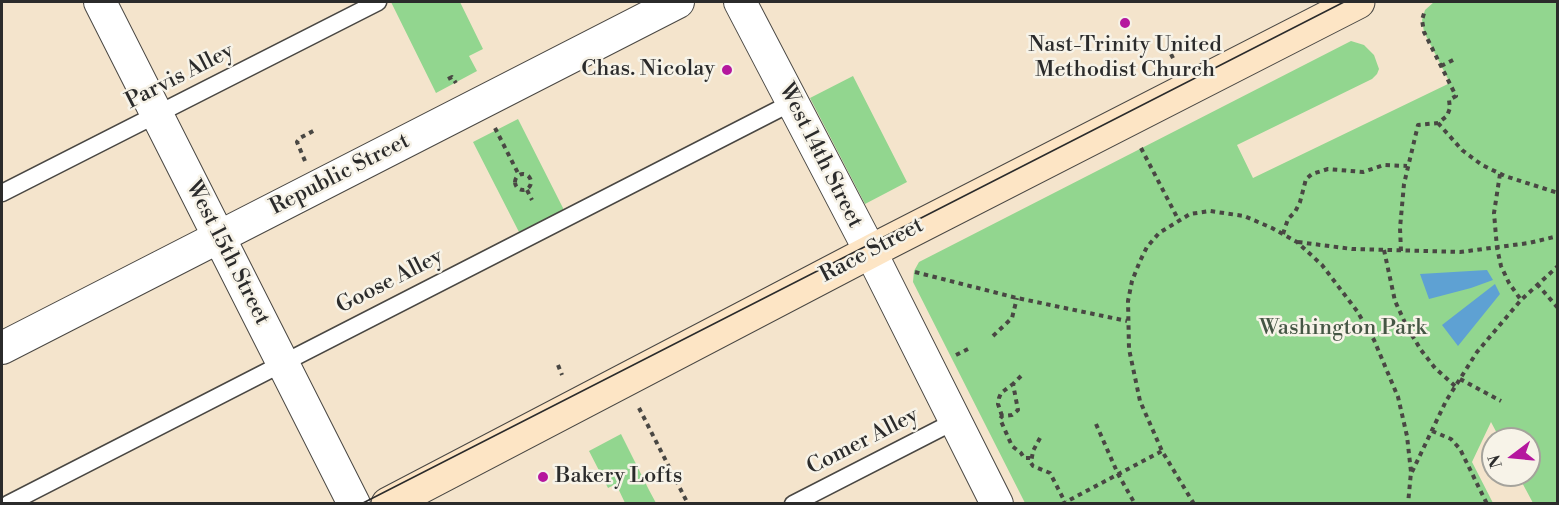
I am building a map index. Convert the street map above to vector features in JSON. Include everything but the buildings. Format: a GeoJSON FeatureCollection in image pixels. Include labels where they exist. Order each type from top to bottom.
{"type":"FeatureCollection","features":[{"type":"Feature","properties":{"kind":"street","name":"West 15th Street"},"geometry":{"type":"LineString","coordinates":[[100,2],[354,504]]}},
{"type":"Feature","properties":{"kind":"street","name":"Republic Street"},"geometry":{"type":"LineString","coordinates":[[2,348],[678,2]]}},
{"type":"Feature","properties":{"kind":"street","name":"West 14th Street"},"geometry":{"type":"LineString","coordinates":[[740,2],[870,252],[996,504]]}},
{"type":"Feature","properties":{"kind":"street","name":"Race Street"},"geometry":{"type":"LineString","coordinates":[[388,504],[870,252],[1358,2]]}},
{"type":"Feature","properties":{"kind":"lane","name":"Parvis Alley"},"geometry":{"type":"LineString","coordinates":[[2,193],[378,2]]}},
{"type":"Feature","properties":{"kind":"lane","name":"Goose Alley"},"geometry":{"type":"LineString","coordinates":[[8,504],[793,102]]}},
{"type":"Feature","properties":{"kind":"lane","name":"Comer Alley"},"geometry":{"type":"LineString","coordinates":[[793,504],[955,421]]}},
{"type":"Feature","properties":{"kind":"path"},"geometry":{"type":"LineString","coordinates":[[1401,251],[1401,204],[1407,166],[1418,125],[1438,123],[1447,116],[1450,108],[1449,100],[1456,96],[1424,32],[1422,20],[1425,10]]}},
{"type":"Feature","properties":{"kind":"path"},"geometry":{"type":"LineString","coordinates":[[1167,46],[1175,62]]}},
{"type":"Feature","properties":{"kind":"path"},"geometry":{"type":"LineString","coordinates":[[1441,66],[1457,58]]}},
{"type":"Feature","properties":{"kind":"path"},"geometry":{"type":"LineString","coordinates":[[1438,123],[1462,150],[1482,165],[1500,174],[1557,193]]}},
{"type":"Feature","properties":{"kind":"path"},"geometry":{"type":"LineString","coordinates":[[493,124],[519,175]]}},
{"type":"Feature","properties":{"kind":"path"},"geometry":{"type":"LineString","coordinates":[[297,142],[317,129]]}},
{"type":"Feature","properties":{"kind":"path"},"geometry":{"type":"LineString","coordinates":[[293,134],[306,164]]}},
{"type":"Feature","properties":{"kind":"path"},"geometry":{"type":"LineString","coordinates":[[1140,147],[1178,219]]}},
{"type":"Feature","properties":{"kind":"path"},"geometry":{"type":"LineString","coordinates":[[1283,234],[1288,219],[1300,202],[1306,179],[1312,174],[1328,169],[1363,172],[1384,165],[1407,166]]}},
{"type":"Feature","properties":{"kind":"path"},"geometry":{"type":"LineString","coordinates":[[524,174],[529,177],[531,185],[527,190],[519,190],[515,186],[514,182],[519,175],[524,174]]}},
{"type":"Feature","properties":{"kind":"path"},"geometry":{"type":"LineString","coordinates":[[1500,174],[1494,213],[1497,248],[1501,266],[1521,300]]}},
{"type":"Feature","properties":{"kind":"path"},"geometry":{"type":"LineString","coordinates":[[527,190],[532,200]]}},
{"type":"Feature","properties":{"kind":"path"},"geometry":{"type":"LineString","coordinates":[[1194,504],[1162,451],[1149,424],[1136,384],[1129,349],[1127,321],[1132,281],[1147,247],[1159,232],[1178,219],[1190,214],[1210,211],[1244,216],[1297,242],[1322,265],[1358,311],[1374,340],[1398,397],[1407,436],[1411,472],[1408,504]]}},
{"type":"Feature","properties":{"kind":"path"},"geometry":{"type":"LineString","coordinates":[[1297,242],[1352,249],[1460,252],[1529,243],[1557,236]]}},
{"type":"Feature","properties":{"kind":"path"},"geometry":{"type":"LineString","coordinates":[[1384,250],[1395,301],[1407,327],[1435,368],[1455,386]]}},
{"type":"Feature","properties":{"kind":"path"},"geometry":{"type":"LineString","coordinates":[[1411,472],[1455,386],[1476,352],[1521,300],[1557,266]]}},
{"type":"Feature","properties":{"kind":"path"},"geometry":{"type":"LineString","coordinates":[[914,271],[1017,298],[1127,321]]}},
{"type":"Feature","properties":{"kind":"path"},"geometry":{"type":"LineString","coordinates":[[1537,284],[1557,308]]}},
{"type":"Feature","properties":{"kind":"path"},"geometry":{"type":"LineString","coordinates":[[993,336],[1012,318],[1017,298]]}},
{"type":"Feature","properties":{"kind":"path"},"geometry":{"type":"LineString","coordinates":[[952,357],[968,349]]}},
{"type":"Feature","properties":{"kind":"path"},"geometry":{"type":"LineString","coordinates":[[558,365],[562,375]]}},
{"type":"Feature","properties":{"kind":"path"},"geometry":{"type":"LineString","coordinates":[[1021,376],[1000,393],[998,404],[1002,416],[1000,423],[1012,446],[1024,458],[1030,458]]}},
{"type":"Feature","properties":{"kind":"path"},"geometry":{"type":"LineString","coordinates":[[1460,379],[1501,401]]}},
{"type":"Feature","properties":{"kind":"path"},"geometry":{"type":"LineString","coordinates":[[1002,416],[1012,415],[1018,410],[1013,384]]}},
{"type":"Feature","properties":{"kind":"path"},"geometry":{"type":"LineString","coordinates":[[639,408],[688,504]]}},
{"type":"Feature","properties":{"kind":"path"},"geometry":{"type":"LineString","coordinates":[[1096,424],[1118,474],[1135,504]]}},
{"type":"Feature","properties":{"kind":"path"},"geometry":{"type":"LineString","coordinates":[[1432,430],[1450,440],[1460,449],[1487,504]]}},
{"type":"Feature","properties":{"kind":"path"},"geometry":{"type":"LineString","coordinates":[[1040,438],[1030,458],[1033,466],[1050,473],[1063,503],[1162,451]]}},
{"type":"Feature","properties":{"kind":"green space"},"geometry":{"type":"Polygon","coordinates":[[[391,2],[460,2],[483,49],[469,56],[477,71],[436,93],[391,2]]]}},
{"type":"Feature","properties":{"kind":"green space","name":"Washington Park"},"geometry":{"type":"Polygon","coordinates":[[[1434,2],[1557,2],[1557,503],[1533,503],[1524,487],[1541,487],[1541,427],[1494,427],[1491,422],[1489,427],[1481,427],[1481,443],[1472,462],[1481,480],[1481,487],[1485,487],[1493,503],[1025,503],[913,282],[914,271],[919,262],[1351,41],[1364,45],[1374,55],[1379,69],[1377,74],[1372,79],[1237,145],[1253,178],[1450,83],[1424,32],[1422,20],[1425,10],[1434,2]]]}},
{"type":"Feature","properties":{"kind":"green space"},"geometry":{"type":"Polygon","coordinates":[[[853,76],[907,182],[865,204],[810,98],[853,76]]]}},
{"type":"Feature","properties":{"kind":"green space"},"geometry":{"type":"Polygon","coordinates":[[[518,119],[564,210],[519,232],[473,142],[518,119]]]}},
{"type":"Feature","properties":{"kind":"green space"},"geometry":{"type":"Polygon","coordinates":[[[621,434],[656,503],[625,503],[616,484],[608,488],[589,451],[621,434]]]}},
{"type":"Feature","properties":{"kind":"water"},"geometry":{"type":"Polygon","coordinates":[[[1487,270],[1493,280],[1429,299],[1420,274],[1487,270]]]}},
{"type":"Feature","properties":{"kind":"water"},"geometry":{"type":"Polygon","coordinates":[[[1495,284],[1500,294],[1458,346],[1442,325],[1495,284]]]}},
{"type":"Feature","properties":{"kind":"tram line"},"geometry":{"type":"LineString","coordinates":[[361,504],[1344,2]]}},
{"type":"Feature","properties":{"kind":"place","name":"Nast-Trinity United Methodist Church"},"geometry":{"type":"Point","coordinates":[1125,23]}},
{"type":"Feature","properties":{"kind":"place","name":"Chas. Nicolay"},"geometry":{"type":"Point","coordinates":[727,70]}},
{"type":"Feature","properties":{"kind":"place","name":"Bakery Lofts"},"geometry":{"type":"Point","coordinates":[543,477]}}]}
